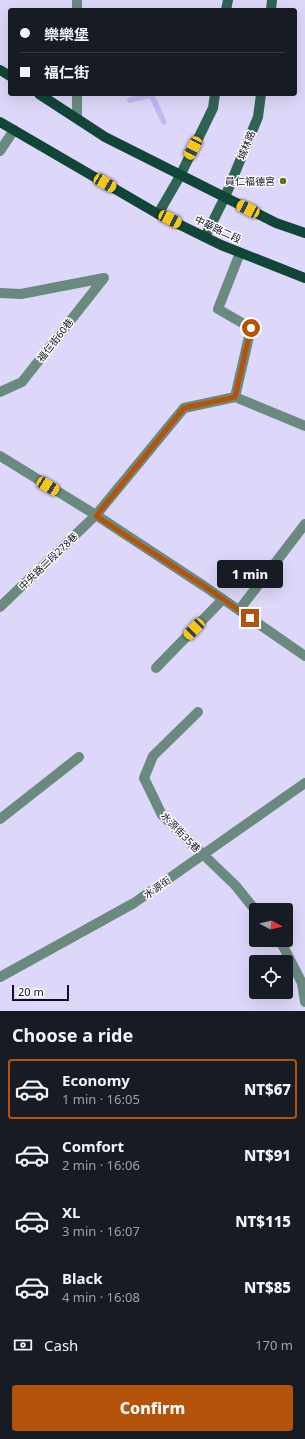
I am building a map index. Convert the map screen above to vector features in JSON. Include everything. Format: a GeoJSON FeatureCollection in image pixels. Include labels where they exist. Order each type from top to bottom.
{"type":"FeatureCollection","features":[{"type":"Feature","properties":{"kind":"main road"},"geometry":{"type":"LineString","coordinates":[[42,96],[106,137],[180,176],[276,222],[305,233]]}},
{"type":"Feature","properties":{"kind":"main road","name":"中華路二段"},"geometry":{"type":"LineString","coordinates":[[0,122],[158,214],[221,245],[305,278]]}},
{"type":"Feature","properties":{"kind":"street"},"geometry":{"type":"LineString","coordinates":[[77,96],[77,118]]}},
{"type":"Feature","properties":{"kind":"street"},"geometry":{"type":"LineString","coordinates":[[158,214],[180,176],[213,108],[215,96]]}},
{"type":"Feature","properties":{"kind":"street","name":"城林路"},"geometry":{"type":"LineString","coordinates":[[206,237],[225,197],[258,117],[261,96]]}},
{"type":"Feature","properties":{"kind":"street"},"geometry":{"type":"LineString","coordinates":[[0,151],[14,130]]}},
{"type":"Feature","properties":{"kind":"street"},"geometry":{"type":"LineString","coordinates":[[240,253],[218,308],[251,328],[235,397],[305,426]]}},
{"type":"Feature","properties":{"kind":"street","name":"福仁街60巷"},"geometry":{"type":"LineString","coordinates":[[0,293],[22,294],[104,278],[22,382],[0,392]]}},
{"type":"Feature","properties":{"kind":"street","name":"中央路二段278巷"},"geometry":{"type":"LineString","coordinates":[[0,607],[96,516],[184,408],[235,397]]}},
{"type":"Feature","properties":{"kind":"street"},"geometry":{"type":"LineString","coordinates":[[0,456],[96,516],[223,599],[305,656]]}},
{"type":"Feature","properties":{"kind":"street"},"geometry":{"type":"LineString","coordinates":[[239,610],[305,524]]}},
{"type":"Feature","properties":{"kind":"street"},"geometry":{"type":"LineString","coordinates":[[156,668],[223,599]]}},
{"type":"Feature","properties":{"kind":"street","name":"水源街35巷"},"geometry":{"type":"LineString","coordinates":[[198,712],[153,756],[144,778],[162,815],[235,885],[249,903]]}},
{"type":"Feature","properties":{"kind":"street"},"geometry":{"type":"LineString","coordinates":[[0,819],[79,757]]}},
{"type":"Feature","properties":{"kind":"street","name":"水源街"},"geometry":{"type":"LineString","coordinates":[[0,977],[134,903],[305,783]]}},
{"type":"Feature","properties":{"kind":"street"},"geometry":{"type":"LineString","coordinates":[[284,947],[302,983],[305,1002]]}},
{"type":"Feature","properties":{"kind":"waterway"},"geometry":{"type":"LineString","coordinates":[[130,100],[147,96]]}},
{"type":"Feature","properties":{"kind":"waterway"},"geometry":{"type":"LineString","coordinates":[[152,96],[164,122]]}},
{"type":"Feature","properties":{"kind":"place","name":"員仁福德宮"},"geometry":{"type":"Point","coordinates":[283,181]}},
{"type":"Feature","properties":{"kind":"route"},"geometry":{"type":"LineString","coordinates":[[250,618],[204,586],[96,516],[184,408],[235,397],[251,328]]}}]}
